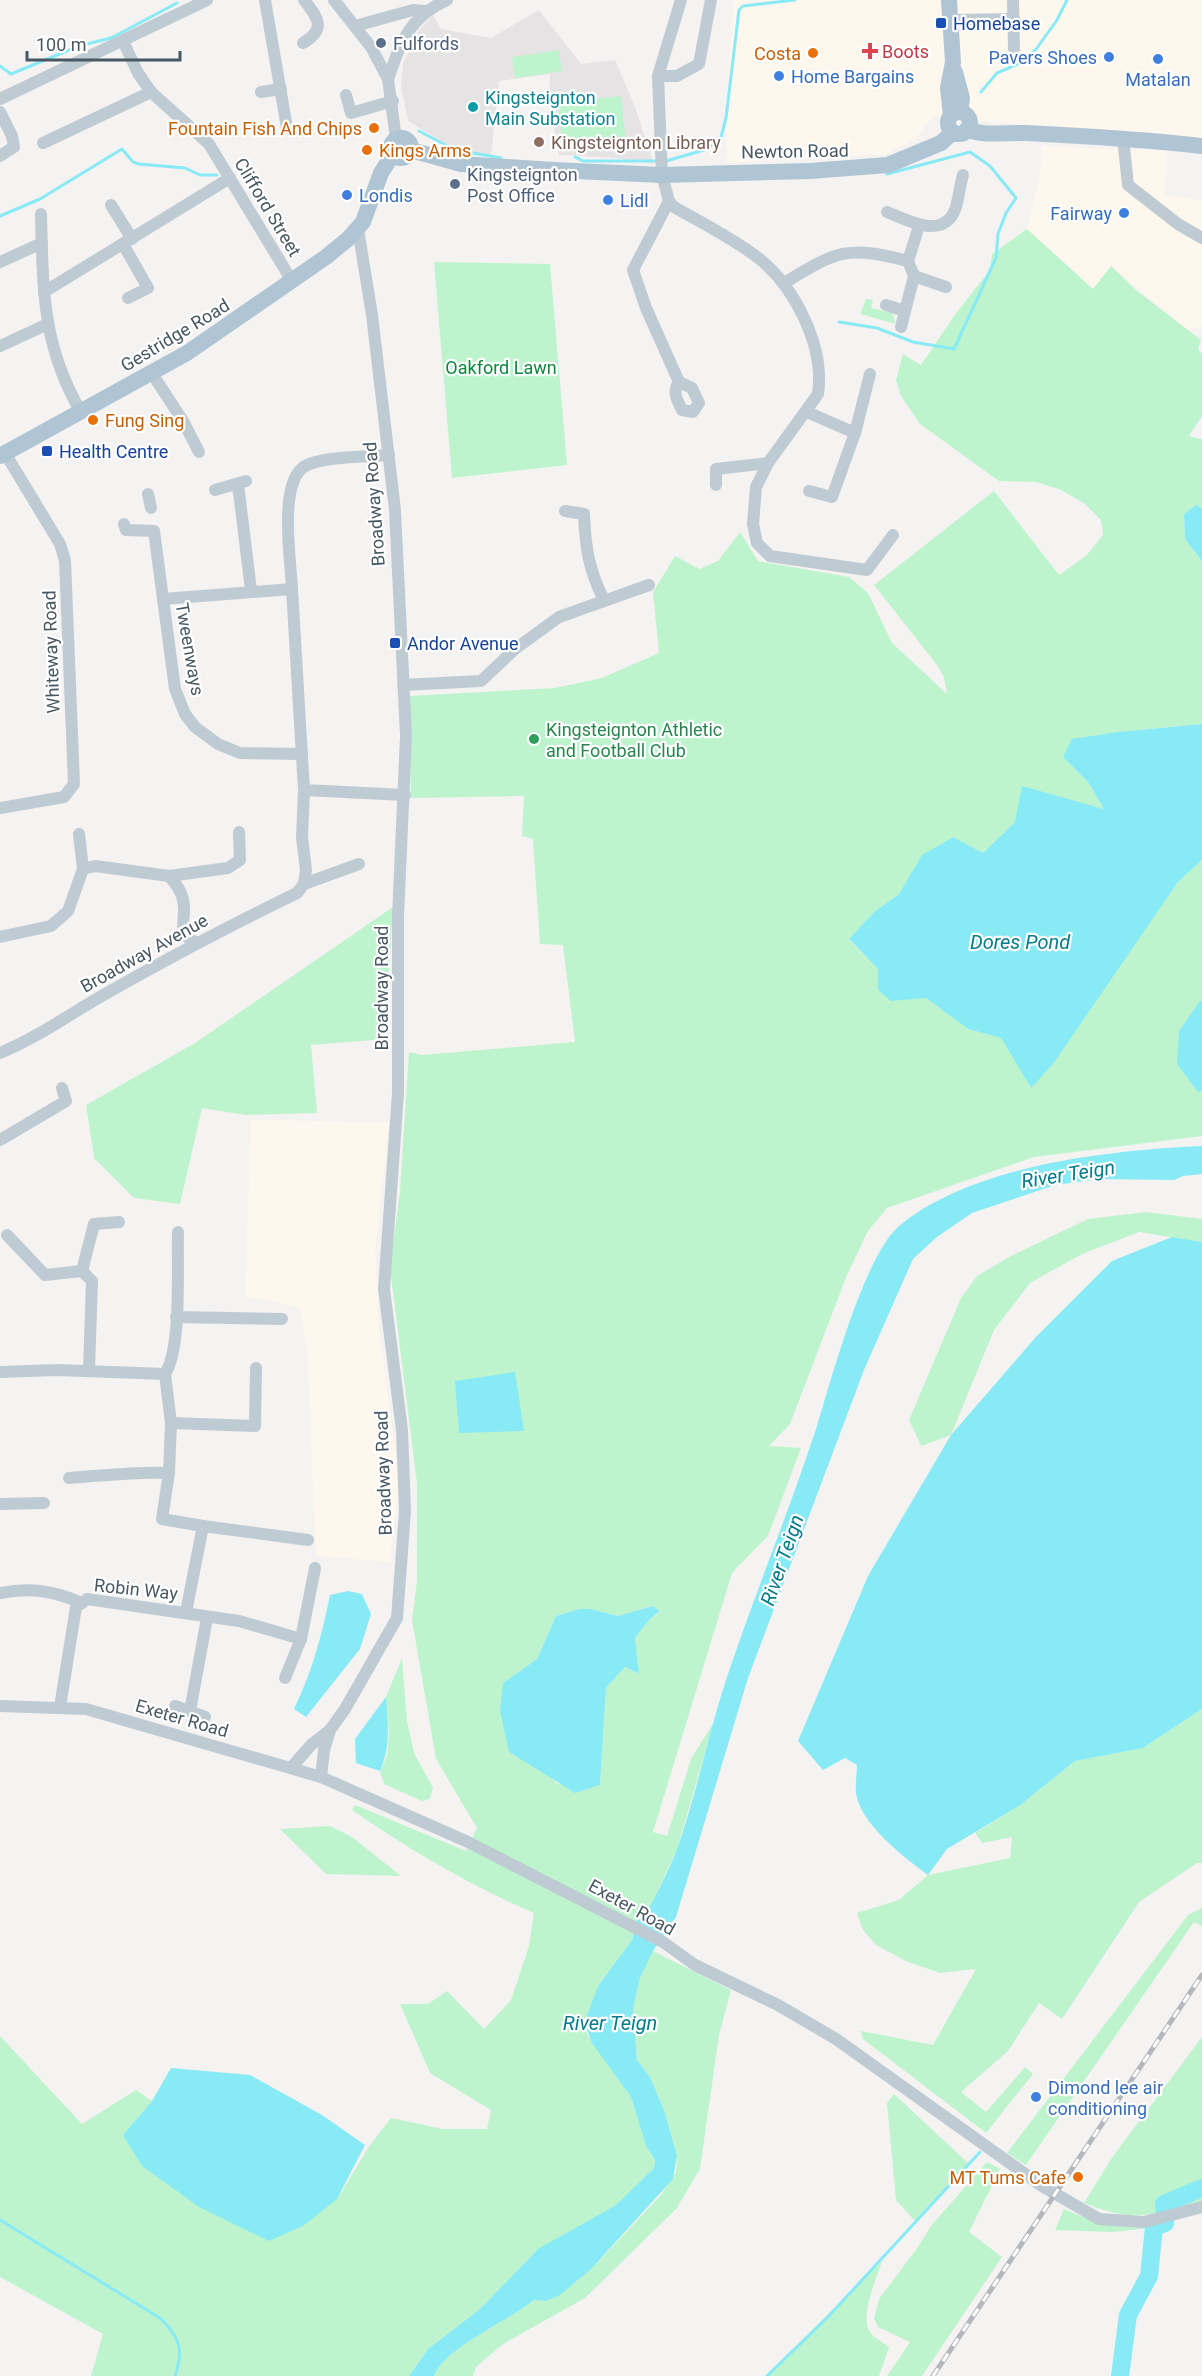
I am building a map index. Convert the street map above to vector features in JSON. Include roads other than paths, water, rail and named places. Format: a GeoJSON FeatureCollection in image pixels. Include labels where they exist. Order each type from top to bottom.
{"type":"FeatureCollection","features":[{"type":"Feature","properties":{"kind":"main road"},"geometry":{"type":"LineString","coordinates":[[949,0],[952,62],[962,98],[958,122],[983,122],[993,132],[1123,138],[1202,146]]}},
{"type":"Feature","properties":{"kind":"main road","name":"Newton Road"},"geometry":{"type":"LineString","coordinates":[[395,147],[402,159],[411,150],[466,165],[662,170],[874,168],[900,162],[926,149],[958,122]]}},
{"type":"Feature","properties":{"kind":"main road"},"geometry":{"type":"LineString","coordinates":[[358,229],[381,173],[395,147]]}},
{"type":"Feature","properties":{"kind":"main road","name":"Gestridge Road"},"geometry":{"type":"LineString","coordinates":[[3,454],[207,341],[292,281],[358,229]]}},
{"type":"Feature","properties":{"kind":"street"},"geometry":{"type":"LineString","coordinates":[[0,99],[123,41],[181,4],[207,0]]}},
{"type":"Feature","properties":{"kind":"street"},"geometry":{"type":"LineString","coordinates":[[264,0],[287,128]]}},
{"type":"Feature","properties":{"kind":"street"},"geometry":{"type":"LineString","coordinates":[[303,43],[314,36],[318,24],[316,16],[304,0]]}},
{"type":"Feature","properties":{"kind":"street"},"geometry":{"type":"LineString","coordinates":[[334,0],[379,60],[388,79],[393,101],[395,147]]}},
{"type":"Feature","properties":{"kind":"street"},"geometry":{"type":"LineString","coordinates":[[388,79],[401,44],[424,11],[447,0]]}},
{"type":"Feature","properties":{"kind":"street"},"geometry":{"type":"LineString","coordinates":[[681,0],[658,76],[662,170],[669,201],[674,207],[758,257],[784,283],[806,322],[817,354],[820,381],[818,394],[768,463],[756,487],[753,524],[757,543],[770,556],[867,570],[893,535]]}},
{"type":"Feature","properties":{"kind":"street"},"geometry":{"type":"LineString","coordinates":[[658,76],[677,76],[699,64],[711,0]]}},
{"type":"Feature","properties":{"kind":"street"},"geometry":{"type":"LineString","coordinates":[[1013,0],[1014,49]]}},
{"type":"Feature","properties":{"kind":"street"},"geometry":{"type":"LineString","coordinates":[[355,26],[413,10],[424,11]]}},
{"type":"Feature","properties":{"kind":"street"},"geometry":{"type":"LineString","coordinates":[[951,20],[1014,19]]}},
{"type":"Feature","properties":{"kind":"street","name":"Clifford Street"},"geometry":{"type":"LineString","coordinates":[[123,41],[138,73],[151,92],[205,138],[292,281]]}},
{"type":"Feature","properties":{"kind":"street"},"geometry":{"type":"LineString","coordinates":[[261,92],[281,89]]}},
{"type":"Feature","properties":{"kind":"street"},"geometry":{"type":"LineString","coordinates":[[44,143],[151,92]]}},
{"type":"Feature","properties":{"kind":"street"},"geometry":{"type":"LineString","coordinates":[[346,95],[351,113],[393,101]]}},
{"type":"Feature","properties":{"kind":"street"},"geometry":{"type":"LineString","coordinates":[[0,112],[12,136],[14,147],[0,156]]}},
{"type":"Feature","properties":{"kind":"street"},"geometry":{"type":"LineString","coordinates":[[1123,138],[1128,185],[1179,224],[1202,238]]}},
{"type":"Feature","properties":{"kind":"street"},"geometry":{"type":"LineString","coordinates":[[887,212],[919,226],[942,225],[949,220],[956,207],[963,174]]}},
{"type":"Feature","properties":{"kind":"street"},"geometry":{"type":"LineString","coordinates":[[44,292],[230,178]]}},
{"type":"Feature","properties":{"kind":"street"},"geometry":{"type":"LineString","coordinates":[[669,201],[633,270],[646,308],[679,382]]}},
{"type":"Feature","properties":{"kind":"street"},"geometry":{"type":"LineString","coordinates":[[111,205],[148,288],[128,298]]}},
{"type":"Feature","properties":{"kind":"street"},"geometry":{"type":"LineString","coordinates":[[41,214],[44,292],[48,324],[57,366],[81,412]]}},
{"type":"Feature","properties":{"kind":"street"},"geometry":{"type":"LineString","coordinates":[[901,327],[914,276],[908,261],[919,226]]}},
{"type":"Feature","properties":{"kind":"street","name":"Broadway Road"},"geometry":{"type":"LineString","coordinates":[[291,1768],[310,1744],[330,1730],[345,1710],[397,1618],[405,1511],[402,1430],[384,1289],[398,1093],[398,917],[405,795],[403,685],[395,510],[358,229]]}},
{"type":"Feature","properties":{"kind":"street"},"geometry":{"type":"LineString","coordinates":[[0,262],[42,243]]}},
{"type":"Feature","properties":{"kind":"street"},"geometry":{"type":"LineString","coordinates":[[784,283],[823,259],[847,252],[876,253],[908,261]]}},
{"type":"Feature","properties":{"kind":"street"},"geometry":{"type":"LineString","coordinates":[[914,276],[946,287]]}},
{"type":"Feature","properties":{"kind":"street"},"geometry":{"type":"LineString","coordinates":[[886,305],[905,311]]}},
{"type":"Feature","properties":{"kind":"street"},"geometry":{"type":"LineString","coordinates":[[0,346],[48,324]]}},
{"type":"Feature","properties":{"kind":"street"},"geometry":{"type":"LineString","coordinates":[[151,372],[183,420],[199,452]]}},
{"type":"Feature","properties":{"kind":"street"},"geometry":{"type":"LineString","coordinates":[[809,491],[832,497],[855,433],[870,374]]}},
{"type":"Feature","properties":{"kind":"street"},"geometry":{"type":"LineString","coordinates":[[807,412],[855,433]]}},
{"type":"Feature","properties":{"kind":"street","name":"Whiteway Road"},"geometry":{"type":"LineString","coordinates":[[0,808],[64,797],[74,784],[65,560],[55,535],[3,454]]}},
{"type":"Feature","properties":{"kind":"street"},"geometry":{"type":"LineString","coordinates":[[304,884],[306,870],[302,837],[304,790],[288,505],[290,490],[296,475],[305,466],[318,462],[389,455]]}},
{"type":"Feature","properties":{"kind":"street"},"geometry":{"type":"LineString","coordinates":[[716,485],[716,469],[768,463]]}},
{"type":"Feature","properties":{"kind":"street"},"geometry":{"type":"LineString","coordinates":[[215,490],[242,483],[251,591]]}},
{"type":"Feature","properties":{"kind":"street","name":"Tweenways"},"geometry":{"type":"LineString","coordinates":[[148,494],[175,689],[185,714],[195,728],[218,744],[240,753],[302,754]]}},
{"type":"Feature","properties":{"kind":"street"},"geometry":{"type":"LineString","coordinates":[[565,511],[584,514],[585,550],[592,577],[604,600]]}},
{"type":"Feature","properties":{"kind":"street"},"geometry":{"type":"LineString","coordinates":[[124,524],[126,530],[154,531]]}},
{"type":"Feature","properties":{"kind":"street"},"geometry":{"type":"LineString","coordinates":[[403,685],[481,681],[515,649],[549,623],[604,600],[649,585]]}},
{"type":"Feature","properties":{"kind":"street"},"geometry":{"type":"LineString","coordinates":[[163,599],[292,589]]}},
{"type":"Feature","properties":{"kind":"street"},"geometry":{"type":"LineString","coordinates":[[304,790],[405,795]]}},
{"type":"Feature","properties":{"kind":"street"},"geometry":{"type":"LineString","coordinates":[[83,869],[95,866],[169,876],[228,868],[240,860],[239,832]]}},
{"type":"Feature","properties":{"kind":"street"},"geometry":{"type":"LineString","coordinates":[[0,937],[51,926],[68,911],[83,869],[79,834]]}},
{"type":"Feature","properties":{"kind":"street","name":"Broadway Avenue"},"geometry":{"type":"LineString","coordinates":[[0,1053],[30,1041],[100,997],[196,942],[297,893],[304,884],[359,864]]}},
{"type":"Feature","properties":{"kind":"street"},"geometry":{"type":"LineString","coordinates":[[169,876],[179,886],[183,898],[185,935],[196,942]]}},
{"type":"Feature","properties":{"kind":"street"},"geometry":{"type":"LineString","coordinates":[[1,1137],[66,1101],[62,1088]]}},
{"type":"Feature","properties":{"kind":"street"},"geometry":{"type":"LineString","coordinates":[[82,1271],[93,1224],[119,1222]]}},
{"type":"Feature","properties":{"kind":"street"},"geometry":{"type":"LineString","coordinates":[[178,1232],[176,1317],[168,1368],[171,1423],[169,1473],[162,1519],[308,1540]]}},
{"type":"Feature","properties":{"kind":"street"},"geometry":{"type":"LineString","coordinates":[[7,1235],[45,1275],[82,1271]]}},
{"type":"Feature","properties":{"kind":"street"},"geometry":{"type":"LineString","coordinates":[[82,1271],[92,1281],[89,1370]]}},
{"type":"Feature","properties":{"kind":"street"},"geometry":{"type":"LineString","coordinates":[[176,1317],[282,1319]]}},
{"type":"Feature","properties":{"kind":"street"},"geometry":{"type":"LineString","coordinates":[[0,1372],[168,1368]]}},
{"type":"Feature","properties":{"kind":"street"},"geometry":{"type":"LineString","coordinates":[[171,1423],[255,1426],[256,1368]]}},
{"type":"Feature","properties":{"kind":"street"},"geometry":{"type":"LineString","coordinates":[[69,1478],[109,1476],[139,1471],[169,1473]]}},
{"type":"Feature","properties":{"kind":"street"},"geometry":{"type":"LineString","coordinates":[[0,1504],[44,1503]]}},
{"type":"Feature","properties":{"kind":"street","name":"Robin Way"},"geometry":{"type":"LineString","coordinates":[[186,1612],[203,1526]]}},
{"type":"Feature","properties":{"kind":"street"},"geometry":{"type":"LineString","coordinates":[[285,1678],[301,1639],[315,1568]]}},
{"type":"Feature","properties":{"kind":"street"},"geometry":{"type":"LineString","coordinates":[[0,1593],[14,1590],[56,1592],[82,1603]]}},
{"type":"Feature","properties":{"kind":"street","name":"Robin Way"},"geometry":{"type":"LineString","coordinates":[[60,1707],[76,1607],[87,1599],[240,1621],[301,1639]]}},
{"type":"Feature","properties":{"kind":"street"},"geometry":{"type":"LineString","coordinates":[[190,1711],[207,1618]]}},
{"type":"Feature","properties":{"kind":"street","name":"Exeter Road"},"geometry":{"type":"LineString","coordinates":[[0,1706],[86,1709],[321,1777],[445,1830],[663,1942],[695,1965],[778,2005],[836,2039],[1023,2173],[1100,2219],[1144,2222],[1202,2207]]}},
{"type":"Feature","properties":{"kind":"street"},"geometry":{"type":"LineString","coordinates":[[175,1706],[205,1717]]}},
{"type":"Feature","properties":{"kind":"street","name":"Broadway Road"},"geometry":{"type":"LineString","coordinates":[[321,1777],[324,1750],[330,1730]]}},
{"type":"Feature","properties":{"kind":"water"},"geometry":{"type":"Polygon","coordinates":[[[1196,505],[1202,508],[1202,561],[1185,539],[1184,514],[1196,505]]]}},
{"type":"Feature","properties":{"kind":"water","name":"Dores Pond"},"geometry":{"type":"Polygon","coordinates":[[[1202,724],[1202,860],[1178,882],[1053,1064],[1031,1088],[1001,1038],[968,1029],[926,998],[891,1001],[878,990],[878,969],[849,939],[874,912],[899,894],[922,855],[953,837],[983,853],[1015,822],[1022,786],[1104,809],[1088,782],[1063,757],[1072,739],[1202,724]]]}},
{"type":"Feature","properties":{"kind":"water"},"geometry":{"type":"Polygon","coordinates":[[[1202,1001],[1202,1091],[1198,1092],[1177,1064],[1179,1031],[1202,1001]]]}},
{"type":"Feature","properties":{"kind":"water","name":"River Teign"},"geometry":{"type":"Polygon","coordinates":[[[1202,1146],[1202,1174],[1183,1176],[1174,1180],[1100,1179],[1055,1185],[972,1213],[937,1237],[913,1259],[864,1370],[748,1678],[676,1917],[653,1951],[640,1978],[633,2009],[637,2060],[650,2077],[664,2110],[677,2155],[673,2179],[592,2268],[560,2295],[546,2301],[534,2300],[478,2335],[450,2355],[434,2376],[409,2376],[428,2349],[480,2309],[538,2249],[616,2205],[654,2168],[655,2160],[646,2146],[631,2097],[592,2043],[586,2027],[587,2015],[598,1986],[632,1940],[638,1914],[646,1911],[652,1903],[675,1853],[737,1649],[816,1429],[839,1352],[861,1292],[885,1243],[898,1227],[928,1206],[963,1189],[1002,1175],[1085,1157],[1202,1146]]]}},
{"type":"Feature","properties":{"kind":"water"},"geometry":{"type":"Polygon","coordinates":[[[1172,1237],[1202,1242],[1202,1709],[1143,1748],[1075,1761],[1019,1806],[947,1849],[928,1875],[885,1839],[866,1816],[859,1805],[856,1793],[857,1765],[845,1758],[823,1770],[798,1741],[868,1576],[951,1435],[1035,1338],[1112,1261],[1172,1237]]]}},
{"type":"Feature","properties":{"kind":"water"},"geometry":{"type":"Polygon","coordinates":[[[515,1372],[524,1431],[459,1433],[455,1381],[515,1372]]]}},
{"type":"Feature","properties":{"kind":"water"},"geometry":{"type":"Polygon","coordinates":[[[348,1591],[362,1594],[371,1614],[360,1649],[306,1717],[294,1709],[316,1653],[330,1595],[348,1591]]]}},
{"type":"Feature","properties":{"kind":"water"},"geometry":{"type":"Polygon","coordinates":[[[652,1606],[660,1611],[649,1620],[635,1638],[639,1674],[625,1667],[606,1688],[600,1785],[575,1793],[509,1752],[500,1711],[503,1683],[537,1659],[556,1616],[579,1609],[591,1609],[618,1616],[652,1606]]]}},
{"type":"Feature","properties":{"kind":"water"},"geometry":{"type":"Polygon","coordinates":[[[386,1697],[387,1744],[380,1771],[356,1763],[355,1739],[386,1697]]]}},
{"type":"Feature","properties":{"kind":"water"},"geometry":{"type":"Polygon","coordinates":[[[171,2068],[250,2075],[322,2115],[365,2145],[337,2199],[303,2226],[269,2241],[199,2207],[142,2166],[123,2135],[152,2101],[171,2068]]]}},
{"type":"Feature","properties":{"kind":"waterway"},"geometry":{"type":"LineString","coordinates":[[666,161],[704,150],[720,141],[726,118],[739,10],[743,6],[795,0]]}},
{"type":"Feature","properties":{"kind":"waterway"},"geometry":{"type":"LineString","coordinates":[[981,92],[997,73],[1023,62],[1037,48],[1057,20],[1067,0]]}},
{"type":"Feature","properties":{"kind":"waterway"},"geometry":{"type":"LineString","coordinates":[[0,66],[11,74],[79,46],[111,38],[177,3]]}},
{"type":"Feature","properties":{"kind":"waterway"},"geometry":{"type":"LineString","coordinates":[[419,131],[455,150],[501,158]]}},
{"type":"Feature","properties":{"kind":"waterway"},"geometry":{"type":"LineString","coordinates":[[0,216],[40,199],[122,149],[133,162],[139,164],[185,168],[200,175],[217,175]]}},
{"type":"Feature","properties":{"kind":"waterway"},"geometry":{"type":"LineString","coordinates":[[839,322],[877,328],[913,342],[954,349],[996,258],[998,234],[1006,213],[1016,198],[990,166],[970,152],[887,174]]}},
{"type":"Feature","properties":{"kind":"waterway"},"geometry":{"type":"LineString","coordinates":[[575,157],[583,161],[660,161]]}},
{"type":"Feature","properties":{"kind":"waterway"},"geometry":{"type":"LineString","coordinates":[[767,2376],[827,2318],[980,2152]]}},
{"type":"Feature","properties":{"kind":"waterway"},"geometry":{"type":"LineString","coordinates":[[1120,2376],[1128,2315],[1149,2276],[1154,2227],[1165,2223],[1164,2204],[1202,2188]]}},
{"type":"Feature","properties":{"kind":"waterway"},"geometry":{"type":"LineString","coordinates":[[0,2220],[160,2318],[172,2331],[178,2344],[179,2359],[175,2376]]}},
{"type":"Feature","properties":{"kind":"railway"},"geometry":{"type":"LineString","coordinates":[[933,2376],[1202,1975]]}},
{"type":"Feature","properties":{"kind":"place","name":"Homebase"},"geometry":{"type":"Point","coordinates":[941,23]}},
{"type":"Feature","properties":{"kind":"place","name":"Fulfords"},"geometry":{"type":"Point","coordinates":[381,43]}},
{"type":"Feature","properties":{"kind":"place","name":"Boots"},"geometry":{"type":"Point","coordinates":[870,51]}},
{"type":"Feature","properties":{"kind":"place","name":"Costa"},"geometry":{"type":"Point","coordinates":[813,53]}},
{"type":"Feature","properties":{"kind":"place","name":"Pavers Shoes"},"geometry":{"type":"Point","coordinates":[1109,57]}},
{"type":"Feature","properties":{"kind":"place","name":"Matalan"},"geometry":{"type":"Point","coordinates":[1158,59]}},
{"type":"Feature","properties":{"kind":"place","name":"Home Bargains"},"geometry":{"type":"Point","coordinates":[779,76]}},
{"type":"Feature","properties":{"kind":"place","name":"Kingsteignton Main Substation"},"geometry":{"type":"Point","coordinates":[473,107]}},
{"type":"Feature","properties":{"kind":"place","name":"Fountain Fish And Chips"},"geometry":{"type":"Point","coordinates":[374,128]}},
{"type":"Feature","properties":{"kind":"place","name":"Kingsteignton Library"},"geometry":{"type":"Point","coordinates":[539,142]}},
{"type":"Feature","properties":{"kind":"place","name":"Kings Arms"},"geometry":{"type":"Point","coordinates":[367,150]}},
{"type":"Feature","properties":{"kind":"place","name":"Kingsteignton Post Office"},"geometry":{"type":"Point","coordinates":[455,184]}},
{"type":"Feature","properties":{"kind":"place","name":"Londis"},"geometry":{"type":"Point","coordinates":[347,195]}},
{"type":"Feature","properties":{"kind":"place","name":"Lidl"},"geometry":{"type":"Point","coordinates":[608,200]}},
{"type":"Feature","properties":{"kind":"place","name":"Fairway"},"geometry":{"type":"Point","coordinates":[1124,213]}},
{"type":"Feature","properties":{"kind":"place","name":"Fung Sing"},"geometry":{"type":"Point","coordinates":[93,420]}},
{"type":"Feature","properties":{"kind":"place","name":"Health Centre"},"geometry":{"type":"Point","coordinates":[47,451]}},
{"type":"Feature","properties":{"kind":"place","name":"Andor Avenue"},"geometry":{"type":"Point","coordinates":[395,643]}},
{"type":"Feature","properties":{"kind":"place","name":"Kingsteignton Athletic and Football Club"},"geometry":{"type":"Point","coordinates":[534,739]}},
{"type":"Feature","properties":{"kind":"place","name":"Dimond lee air conditioning"},"geometry":{"type":"Point","coordinates":[1036,2097]}},
{"type":"Feature","properties":{"kind":"place","name":"MT Tums Cafe"},"geometry":{"type":"Point","coordinates":[1078,2177]}},
{"type":"Feature","properties":{"kind":"park label","name":"Oakford Lawn"},"geometry":{"type":"Point","coordinates":[501,367]}}]}
